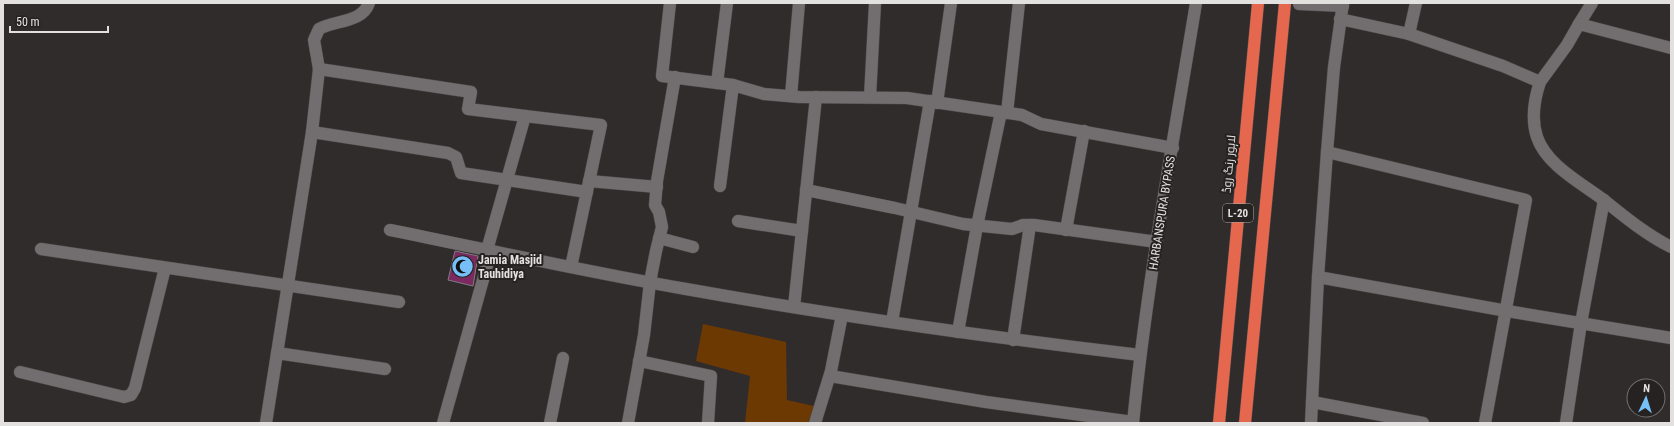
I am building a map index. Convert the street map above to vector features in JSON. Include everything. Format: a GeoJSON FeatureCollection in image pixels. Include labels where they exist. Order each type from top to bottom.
{"type":"FeatureCollection","features":[{"type":"Feature","properties":{"kind":"highway","name":"لاہور رنگ روڈ"},"geometry":{"type":"LineString","coordinates":[[1219,420],[1258,3]]}},
{"type":"Feature","properties":{"kind":"highway","name":"L-20"},"geometry":{"type":"LineString","coordinates":[[1246,421],[1285,3]]}},
{"type":"Feature","properties":{"kind":"street"},"geometry":{"type":"LineString","coordinates":[[266,423],[312,132],[319,69],[316,59],[314,40],[316,33],[324,27],[355,18],[367,9],[369,3]]}},
{"type":"Feature","properties":{"kind":"street"},"geometry":{"type":"LineString","coordinates":[[670,3],[662,76],[733,85],[764,94],[816,97],[907,98],[1022,115],[1041,124],[1172,148]]}},
{"type":"Feature","properties":{"kind":"street"},"geometry":{"type":"LineString","coordinates":[[717,83],[727,3]]}},
{"type":"Feature","properties":{"kind":"street"},"geometry":{"type":"LineString","coordinates":[[791,96],[799,3]]}},
{"type":"Feature","properties":{"kind":"street"},"geometry":{"type":"LineString","coordinates":[[870,97],[875,3]]}},
{"type":"Feature","properties":{"kind":"street"},"geometry":{"type":"LineString","coordinates":[[892,322],[911,212],[952,3]]}},
{"type":"Feature","properties":{"kind":"street"},"geometry":{"type":"LineString","coordinates":[[958,332],[976,226],[1004,113],[1019,3]]}},
{"type":"Feature","properties":{"kind":"street","name":"HARBANSPURA BYPASS"},"geometry":{"type":"LineString","coordinates":[[1133,423],[1140,355],[1196,3]]}},
{"type":"Feature","properties":{"kind":"street"},"geometry":{"type":"LineString","coordinates":[[1409,34],[1416,3]]}},
{"type":"Feature","properties":{"kind":"street"},"geometry":{"type":"LineString","coordinates":[[1592,3],[1567,45],[1540,82],[1535,97],[1534,114],[1537,136],[1545,152],[1568,174],[1638,227],[1671,247]]}},
{"type":"Feature","properties":{"kind":"street"},"geometry":{"type":"LineString","coordinates":[[1299,4],[1343,4],[1334,67],[1327,152],[1318,277],[1311,423]]}},
{"type":"Feature","properties":{"kind":"street"},"geometry":{"type":"LineString","coordinates":[[1340,19],[1409,34],[1504,66],[1540,82]]}},
{"type":"Feature","properties":{"kind":"street"},"geometry":{"type":"LineString","coordinates":[[1579,24],[1671,48]]}},
{"type":"Feature","properties":{"kind":"street"},"geometry":{"type":"LineString","coordinates":[[319,69],[471,92],[468,109],[601,125],[571,267]]}},
{"type":"Feature","properties":{"kind":"street"},"geometry":{"type":"LineString","coordinates":[[628,423],[644,335],[650,282],[662,227],[659,212],[655,205],[675,77]]}},
{"type":"Feature","properties":{"kind":"street"},"geometry":{"type":"LineString","coordinates":[[720,186],[733,85]]}},
{"type":"Feature","properties":{"kind":"street"},"geometry":{"type":"LineString","coordinates":[[794,307],[816,97]]}},
{"type":"Feature","properties":{"kind":"street"},"geometry":{"type":"LineString","coordinates":[[443,423],[525,116]]}},
{"type":"Feature","properties":{"kind":"street"},"geometry":{"type":"LineString","coordinates":[[1066,230],[1084,131]]}},
{"type":"Feature","properties":{"kind":"street"},"geometry":{"type":"LineString","coordinates":[[312,132],[448,153],[456,158],[461,173],[507,180],[588,186],[657,187]]}},
{"type":"Feature","properties":{"kind":"street"},"geometry":{"type":"LineString","coordinates":[[1327,152],[1526,200],[1486,423]]}},
{"type":"Feature","properties":{"kind":"street"},"geometry":{"type":"LineString","coordinates":[[806,190],[976,226],[1012,229],[1024,225],[1030,225],[1157,242]]}},
{"type":"Feature","properties":{"kind":"street"},"geometry":{"type":"LineString","coordinates":[[1566,423],[1581,323],[1604,200]]}},
{"type":"Feature","properties":{"kind":"street"},"geometry":{"type":"LineString","coordinates":[[738,221],[802,231]]}},
{"type":"Feature","properties":{"kind":"street"},"geometry":{"type":"LineString","coordinates":[[1013,340],[1030,225]]}},
{"type":"Feature","properties":{"kind":"street"},"geometry":{"type":"LineString","coordinates":[[390,230],[571,267],[794,307],[1013,340],[1140,355]]}},
{"type":"Feature","properties":{"kind":"street"},"geometry":{"type":"LineString","coordinates":[[659,238],[693,247]]}},
{"type":"Feature","properties":{"kind":"street"},"geometry":{"type":"LineString","coordinates":[[40,249],[399,302]]}},
{"type":"Feature","properties":{"kind":"street"},"geometry":{"type":"LineString","coordinates":[[20,372],[124,397],[132,395],[166,268]]}},
{"type":"Feature","properties":{"kind":"street"},"geometry":{"type":"LineString","coordinates":[[1318,277],[1506,311],[1671,338]]}},
{"type":"Feature","properties":{"kind":"street"},"geometry":{"type":"LineString","coordinates":[[815,423],[830,376],[842,315]]}},
{"type":"Feature","properties":{"kind":"street"},"geometry":{"type":"LineString","coordinates":[[277,353],[385,370]]}},
{"type":"Feature","properties":{"kind":"street"},"geometry":{"type":"LineString","coordinates":[[550,423],[562,358]]}},
{"type":"Feature","properties":{"kind":"street"},"geometry":{"type":"LineString","coordinates":[[639,361],[711,376],[708,423]]}},
{"type":"Feature","properties":{"kind":"street"},"geometry":{"type":"LineString","coordinates":[[830,376],[986,402],[1133,423]]}},
{"type":"Feature","properties":{"kind":"street"},"geometry":{"type":"LineString","coordinates":[[1312,402],[1423,423]]}},
{"type":"Feature","properties":{"kind":"shaded area"},"geometry":{"type":"Polygon","coordinates":[[[703,324],[786,342],[787,400],[814,406],[808,423],[745,423],[750,376],[696,361],[703,324]]]}},
{"type":"Feature","properties":{"kind":"building","name":"Jamia Masjid Tauhidiya"},"geometry":{"type":"Polygon","coordinates":[[[455,251],[478,256],[473,286],[448,280],[455,251]]]}},
{"type":"Feature","properties":{"kind":"place","name":"Jamia Masjid Tauhidiya"},"geometry":{"type":"Point","coordinates":[463,267]}}]}
